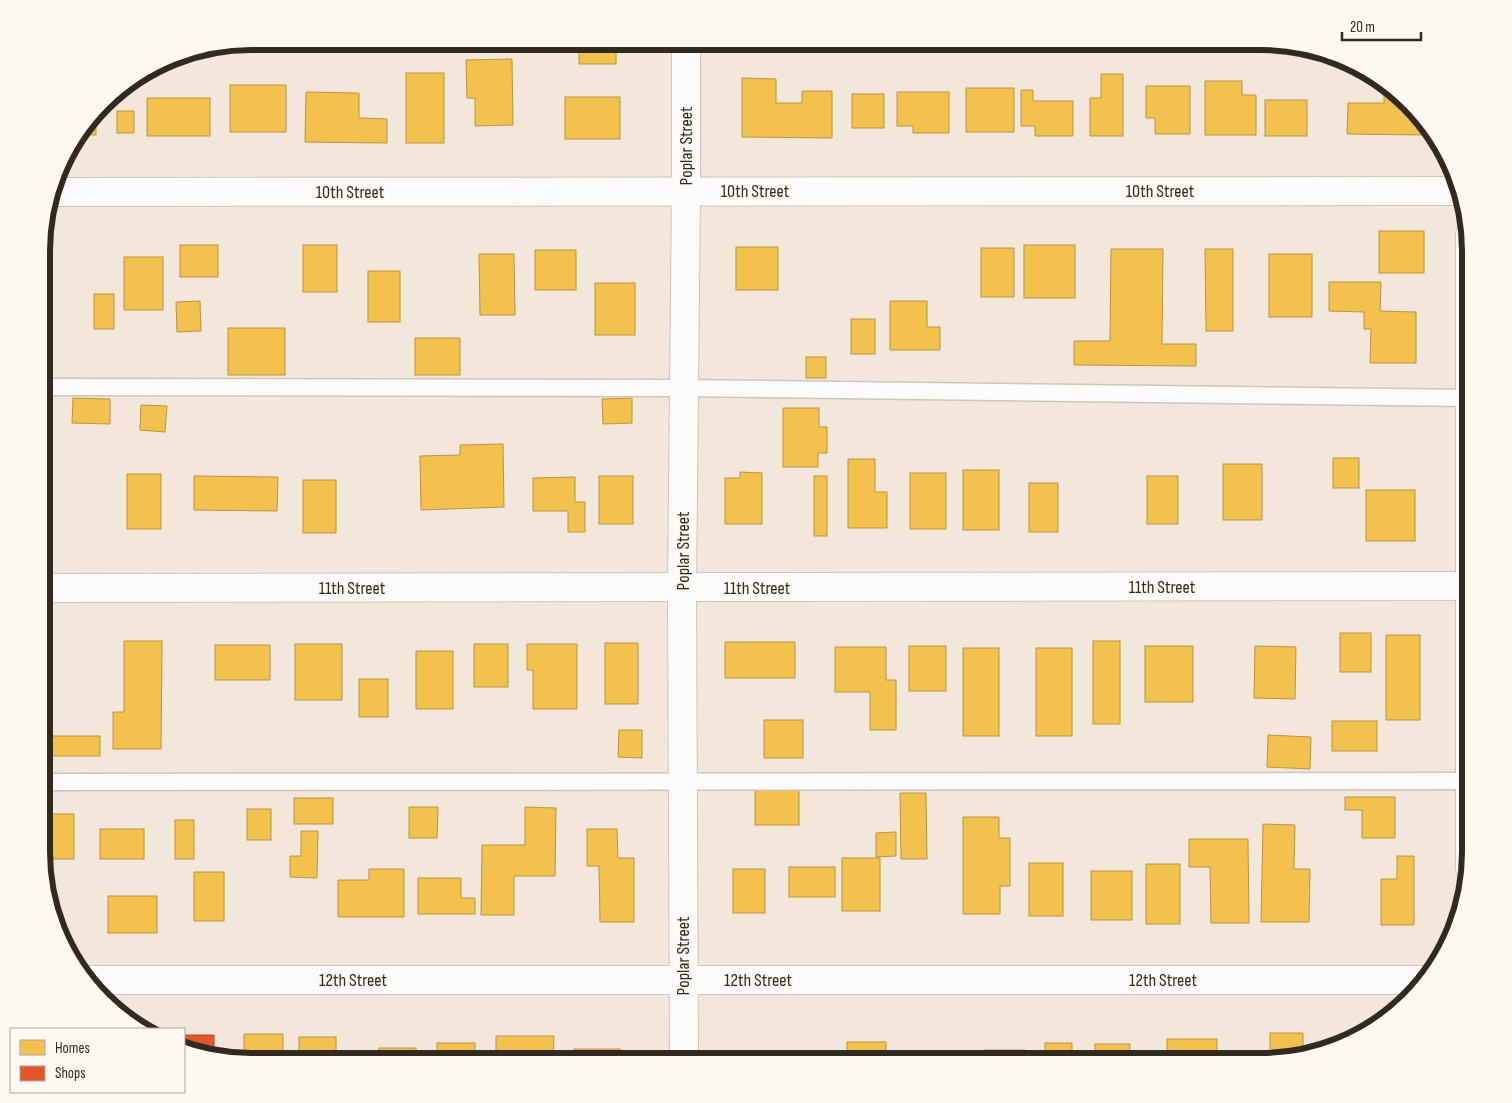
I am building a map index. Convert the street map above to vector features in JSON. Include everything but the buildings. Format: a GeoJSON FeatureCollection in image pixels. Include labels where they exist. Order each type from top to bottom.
{"type":"FeatureCollection","features":[{"type":"Feature","properties":{"kind":"street","name":"Poplar Street"},"geometry":{"type":"LineString","coordinates":[[684,1053],[682,588],[686,50]]}},
{"type":"Feature","properties":{"kind":"street","name":"10th Street"},"geometry":{"type":"LineString","coordinates":[[59,192],[1453,191]]}},
{"type":"Feature","properties":{"kind":"street","name":"11th Street"},"geometry":{"type":"LineString","coordinates":[[50,588],[1462,586]]}},
{"type":"Feature","properties":{"kind":"street","name":"12th Street"},"geometry":{"type":"LineString","coordinates":[[96,980],[1416,980]]}},
{"type":"Feature","properties":{"kind":"lane"},"geometry":{"type":"LineString","coordinates":[[50,387],[684,388],[1462,398]]}},
{"type":"Feature","properties":{"kind":"lane"},"geometry":{"type":"LineString","coordinates":[[50,782],[1462,781]]}}]}
